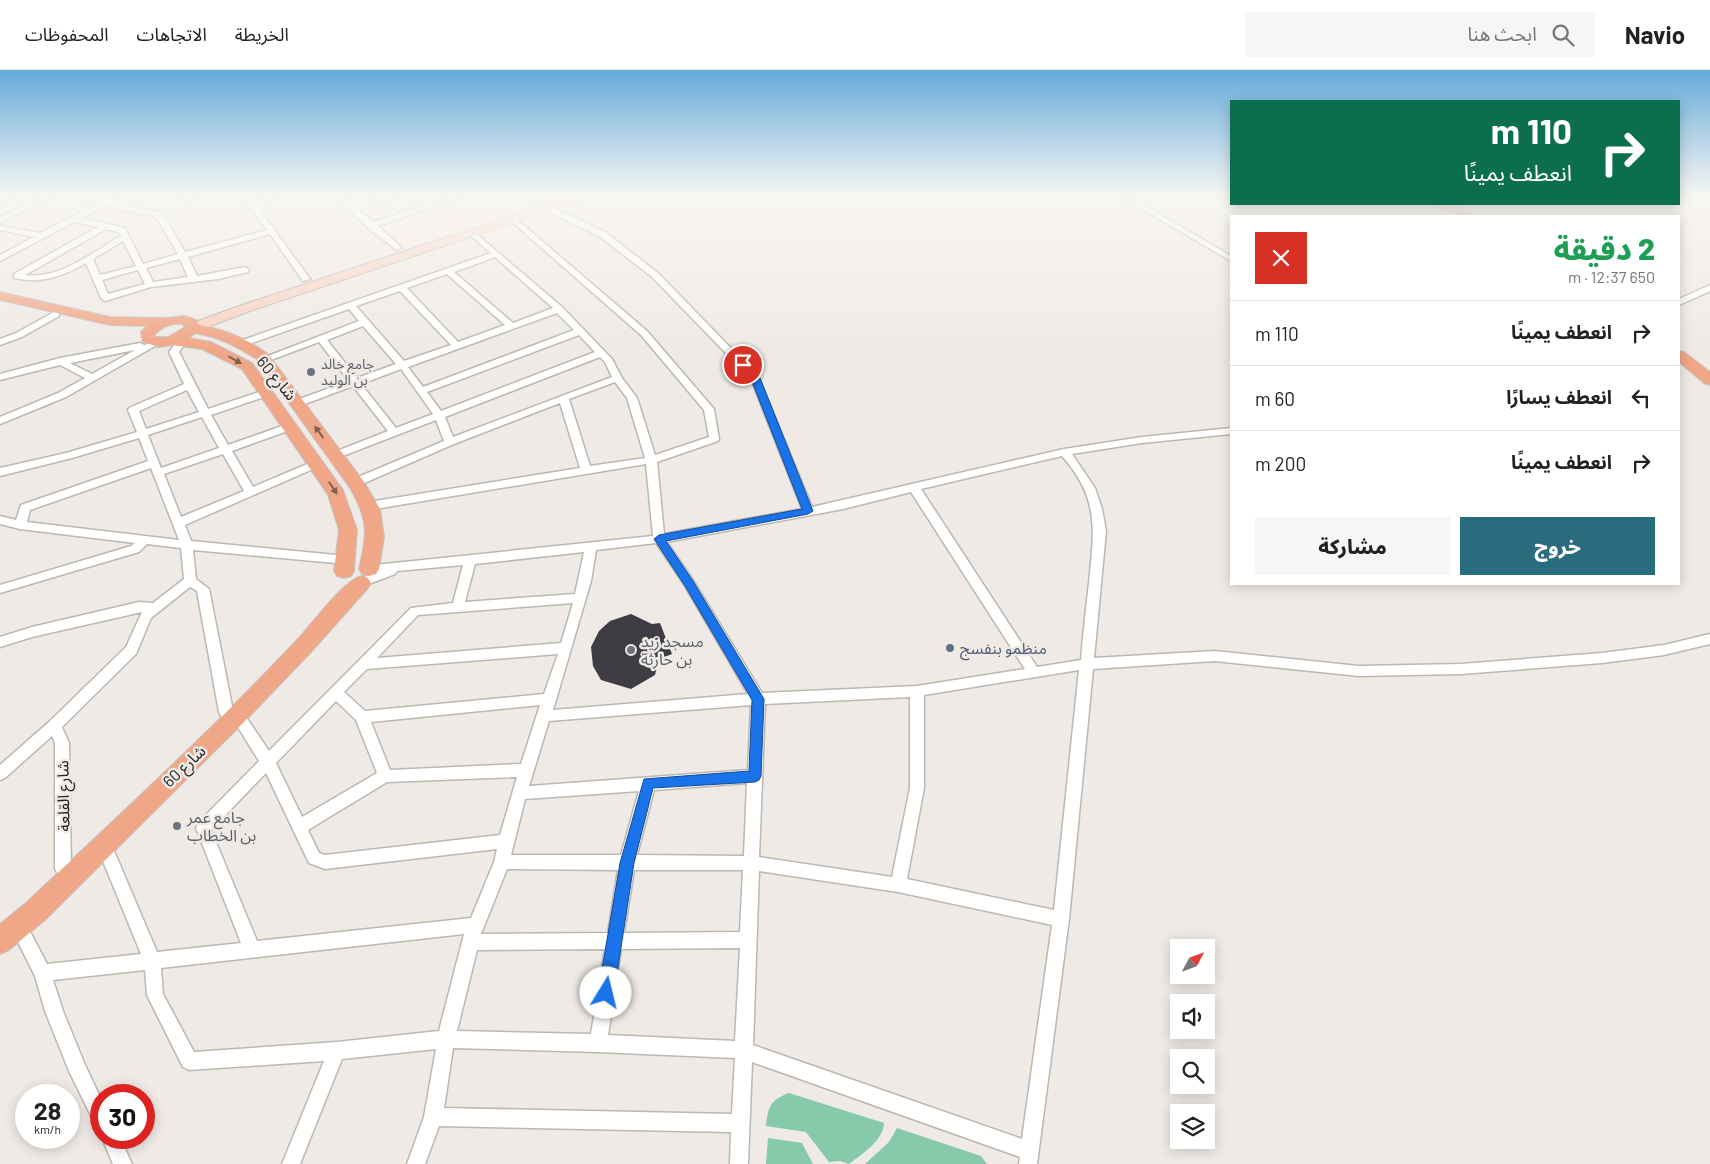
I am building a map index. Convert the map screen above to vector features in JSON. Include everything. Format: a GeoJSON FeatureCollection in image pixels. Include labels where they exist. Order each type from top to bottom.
{"type":"FeatureCollection","features":[{"type":"Feature","properties":{"kind":"main road"},"geometry":{"type":"LineString","coordinates":[[171,336],[306,279],[397,248]]}},
{"type":"Feature","properties":{"kind":"main road"},"geometry":{"type":"LineString","coordinates":[[166,322],[153,328],[171,336],[246,308],[427,248]]}},
{"type":"Feature","properties":{"kind":"main road"},"geometry":{"type":"LineString","coordinates":[[0,296],[110,321],[166,322]]}},
{"type":"Feature","properties":{"kind":"main road","name":"شارع 60"},"geometry":{"type":"LineString","coordinates":[[0,300],[56,314],[171,336],[206,345],[247,366],[337,494],[348,530],[352,573]]}},
{"type":"Feature","properties":{"kind":"main road"},"geometry":{"type":"LineString","coordinates":[[166,322],[171,336]]}},
{"type":"Feature","properties":{"kind":"main road"},"geometry":{"type":"LineString","coordinates":[[206,345],[222,335]]}},
{"type":"Feature","properties":{"kind":"main road","name":"شارع 60"},"geometry":{"type":"LineString","coordinates":[[0,941],[26,907],[63,868],[305,645],[342,602],[352,573],[375,537],[369,506],[355,483],[265,359],[243,343],[222,335],[171,336]]}},
{"type":"Feature","properties":{"kind":"main road"},"geometry":{"type":"LineString","coordinates":[[1680,341],[1710,365]]}},
{"type":"Feature","properties":{"kind":"main road"},"geometry":{"type":"LineString","coordinates":[[1680,355],[1710,380]]}},
{"type":"Feature","properties":{"kind":"main road","name":"شارع 60"},"geometry":{"type":"LineString","coordinates":[[9,928],[104,844],[231,713]]}},
{"type":"Feature","properties":{"kind":"street"},"geometry":{"type":"LineString","coordinates":[[0,258],[19,248]]}},
{"type":"Feature","properties":{"kind":"street"},"geometry":{"type":"LineString","coordinates":[[67,248],[17,276],[36,279],[66,271],[105,248]]}},
{"type":"Feature","properties":{"kind":"street"},"geometry":{"type":"LineString","coordinates":[[132,248],[150,285]]}},
{"type":"Feature","properties":{"kind":"street"},"geometry":{"type":"LineString","coordinates":[[179,248],[193,278]]}},
{"type":"Feature","properties":{"kind":"street"},"geometry":{"type":"LineString","coordinates":[[96,279],[209,248]]}},
{"type":"Feature","properties":{"kind":"street"},"geometry":{"type":"LineString","coordinates":[[284,248],[306,279]]}},
{"type":"Feature","properties":{"kind":"street"},"geometry":{"type":"LineString","coordinates":[[489,248],[559,309],[609,361],[617,378],[632,398],[651,460],[659,539],[689,583],[758,699],[739,1164]]}},
{"type":"Feature","properties":{"kind":"street"},"geometry":{"type":"LineString","coordinates":[[369,506],[651,460],[714,439],[709,409],[644,333],[547,248]]}},
{"type":"Feature","properties":{"kind":"street"},"geometry":{"type":"LineString","coordinates":[[620,248],[655,275],[755,378],[808,511]]}},
{"type":"Feature","properties":{"kind":"street"},"geometry":{"type":"LineString","coordinates":[[1212,248],[1230,258]]}},
{"type":"Feature","properties":{"kind":"street"},"geometry":{"type":"LineString","coordinates":[[243,343],[496,254]]}},
{"type":"Feature","properties":{"kind":"street"},"geometry":{"type":"LineString","coordinates":[[88,258],[105,298],[150,285],[218,276],[245,270]]}},
{"type":"Feature","properties":{"kind":"street"},"geometry":{"type":"LineString","coordinates":[[448,271],[511,326]]}},
{"type":"Feature","properties":{"kind":"street"},"geometry":{"type":"LineString","coordinates":[[401,287],[456,346]]}},
{"type":"Feature","properties":{"kind":"street"},"geometry":{"type":"LineString","coordinates":[[1680,302],[1710,288]]}},
{"type":"Feature","properties":{"kind":"street"},"geometry":{"type":"LineString","coordinates":[[350,305],[403,366],[439,415],[450,442]]}},
{"type":"Feature","properties":{"kind":"street"},"geometry":{"type":"LineString","coordinates":[[298,403],[559,309]]}},
{"type":"Feature","properties":{"kind":"street"},"geometry":{"type":"LineString","coordinates":[[0,342],[19,335],[56,314]]}},
{"type":"Feature","properties":{"kind":"street"},"geometry":{"type":"LineString","coordinates":[[265,359],[322,340],[366,322]]}},
{"type":"Feature","properties":{"kind":"street"},"geometry":{"type":"LineString","coordinates":[[421,391],[580,331]]}},
{"type":"Feature","properties":{"kind":"street"},"geometry":{"type":"LineString","coordinates":[[0,377],[60,361],[171,336]]}},
{"type":"Feature","properties":{"kind":"street"},"geometry":{"type":"LineString","coordinates":[[0,421],[62,395],[171,336]]}},
{"type":"Feature","properties":{"kind":"street"},"geometry":{"type":"LineString","coordinates":[[171,336],[174,352],[189,385],[250,492]]}},
{"type":"Feature","properties":{"kind":"street"},"geometry":{"type":"LineString","coordinates":[[322,340],[357,382],[394,432]]}},
{"type":"Feature","properties":{"kind":"street"},"geometry":{"type":"LineString","coordinates":[[336,455],[601,353]]}},
{"type":"Feature","properties":{"kind":"street"},"geometry":{"type":"LineString","coordinates":[[60,361],[92,378]]}},
{"type":"Feature","properties":{"kind":"street"},"geometry":{"type":"LineString","coordinates":[[355,483],[450,442],[617,378]]}},
{"type":"Feature","properties":{"kind":"street"},"geometry":{"type":"LineString","coordinates":[[189,385],[133,410],[187,545],[190,581]]}},
{"type":"Feature","properties":{"kind":"street"},"geometry":{"type":"LineString","coordinates":[[0,472],[59,460],[266,393]]}},
{"type":"Feature","properties":{"kind":"street"},"geometry":{"type":"LineString","coordinates":[[564,398],[586,471]]}},
{"type":"Feature","properties":{"kind":"street"},"geometry":{"type":"LineString","coordinates":[[20,525],[25,508],[289,427]]}},
{"type":"Feature","properties":{"kind":"street"},"geometry":{"type":"LineString","coordinates":[[0,520],[20,525],[187,545],[352,573],[659,539],[842,505],[1064,452],[1142,440],[1230,431]]}},
{"type":"Feature","properties":{"kind":"street"},"geometry":{"type":"LineString","coordinates":[[104,844],[152,960],[155,995],[189,1061],[337,1050],[446,1039],[598,1043],[743,1050],[1029,1158],[1061,919],[1100,531],[1094,498],[1078,469],[1064,452]]}},
{"type":"Feature","properties":{"kind":"street"},"geometry":{"type":"LineString","coordinates":[[178,523],[316,464]]}},
{"type":"Feature","properties":{"kind":"street"},"geometry":{"type":"LineString","coordinates":[[914,487],[1034,672]]}},
{"type":"Feature","properties":{"kind":"street"},"geometry":{"type":"LineString","coordinates":[[0,589],[135,548],[145,540]]}},
{"type":"Feature","properties":{"kind":"street"},"geometry":{"type":"LineString","coordinates":[[416,1164],[432,1117],[446,1039],[471,942],[502,862],[519,793],[566,648],[580,598],[590,548]]}},
{"type":"Feature","properties":{"kind":"street"},"geometry":{"type":"LineString","coordinates":[[458,607],[470,560]]}},
{"type":"Feature","properties":{"kind":"street"},"geometry":{"type":"LineString","coordinates":[[0,774],[54,726],[131,650],[146,615],[190,581]]}},
{"type":"Feature","properties":{"kind":"street"},"geometry":{"type":"LineString","coordinates":[[190,581],[203,589],[231,713],[268,762],[314,858],[325,862],[506,841]]}},
{"type":"Feature","properties":{"kind":"street"},"geometry":{"type":"LineString","coordinates":[[252,949],[203,828],[415,612],[580,598]]}},
{"type":"Feature","properties":{"kind":"street"},"geometry":{"type":"LineString","coordinates":[[0,642],[32,632],[139,606],[156,608]]}},
{"type":"Feature","properties":{"kind":"street"},"geometry":{"type":"LineString","coordinates":[[545,716],[758,699],[917,690],[1086,664],[1215,656],[1359,671],[1461,669],[1602,658],[1664,650],[1710,639]]}},
{"type":"Feature","properties":{"kind":"street"},"geometry":{"type":"LineString","coordinates":[[363,664],[566,648]]}},
{"type":"Feature","properties":{"kind":"street"},"geometry":{"type":"LineString","coordinates":[[898,885],[917,788],[917,690]]}},
{"type":"Feature","properties":{"kind":"street"},"geometry":{"type":"LineString","coordinates":[[336,693],[362,717],[385,776]]}},
{"type":"Feature","properties":{"kind":"street"},"geometry":{"type":"LineString","coordinates":[[362,717],[550,699]]}},
{"type":"Feature","properties":{"kind":"street","name":"شارع القلعة"},"geometry":{"type":"LineString","coordinates":[[54,726],[62,743],[63,868]]}},
{"type":"Feature","properties":{"kind":"street"},"geometry":{"type":"LineString","coordinates":[[299,827],[385,776],[526,770]]}},
{"type":"Feature","properties":{"kind":"street"},"geometry":{"type":"LineString","coordinates":[[519,793],[755,776]]}},
{"type":"Feature","properties":{"kind":"street"},"geometry":{"type":"LineString","coordinates":[[598,1043],[627,863],[648,783]]}},
{"type":"Feature","properties":{"kind":"street"},"geometry":{"type":"LineString","coordinates":[[502,862],[751,864],[898,885],[1061,919]]}},
{"type":"Feature","properties":{"kind":"street"},"geometry":{"type":"LineString","coordinates":[[43,973],[476,925]]}},
{"type":"Feature","properties":{"kind":"street"},"geometry":{"type":"LineString","coordinates":[[9,928],[43,973],[54,1011],[90,1096]]}},
{"type":"Feature","properties":{"kind":"street"},"geometry":{"type":"LineString","coordinates":[[471,942],[614,943],[748,940]]}},
{"type":"Feature","properties":{"kind":"street"},"geometry":{"type":"LineString","coordinates":[[291,1164],[337,1050]]}},
{"type":"Feature","properties":{"kind":"street"},"geometry":{"type":"LineString","coordinates":[[432,1117],[741,1123]]}},
{"type":"Feature","properties":{"kind":"street"},"geometry":{"type":"LineString","coordinates":[[116,1149],[123,1164]]}},
{"type":"Feature","properties":{"kind":"green space"},"geometry":{"type":"Polygon","coordinates":[[[789,1093],[884,1123],[883,1129],[876,1141],[849,1164],[840,1161],[829,1162],[806,1132],[766,1126],[771,1105],[778,1098],[789,1093]]]}},
{"type":"Feature","properties":{"kind":"green space"},"geometry":{"type":"Polygon","coordinates":[[[897,1128],[981,1156],[987,1164],[865,1164],[889,1142],[897,1128]]]}},
{"type":"Feature","properties":{"kind":"green space"},"geometry":{"type":"Polygon","coordinates":[[[768,1138],[802,1143],[813,1164],[766,1164],[768,1138]]]}},
{"type":"Feature","properties":{"kind":"building","name":"مسجد زيد بن حارثة"},"geometry":{"type":"Polygon","coordinates":[[[631,614],[652,624],[660,623],[672,654],[659,659],[655,675],[631,689],[601,680],[593,666],[591,647],[599,631],[610,621],[631,614]]]}},
{"type":"Feature","properties":{"kind":"place","name":"جامع خالد بن الوليد"},"geometry":{"type":"Point","coordinates":[311,372]}},
{"type":"Feature","properties":{"kind":"place","name":"منظمو بنفسج"},"geometry":{"type":"Point","coordinates":[950,648]}},
{"type":"Feature","properties":{"kind":"place","name":"مسجد زيد بن حارثة"},"geometry":{"type":"Point","coordinates":[631,650]}},
{"type":"Feature","properties":{"kind":"place","name":"جامع عمر بن الخطاب"},"geometry":{"type":"Point","coordinates":[177,826]}},
{"type":"Feature","properties":{"kind":"route"},"geometry":{"type":"LineString","coordinates":[[606,993],[627,863],[648,783],[755,776],[758,699],[689,583],[659,539],[808,511],[755,378],[743,365]]}}]}
